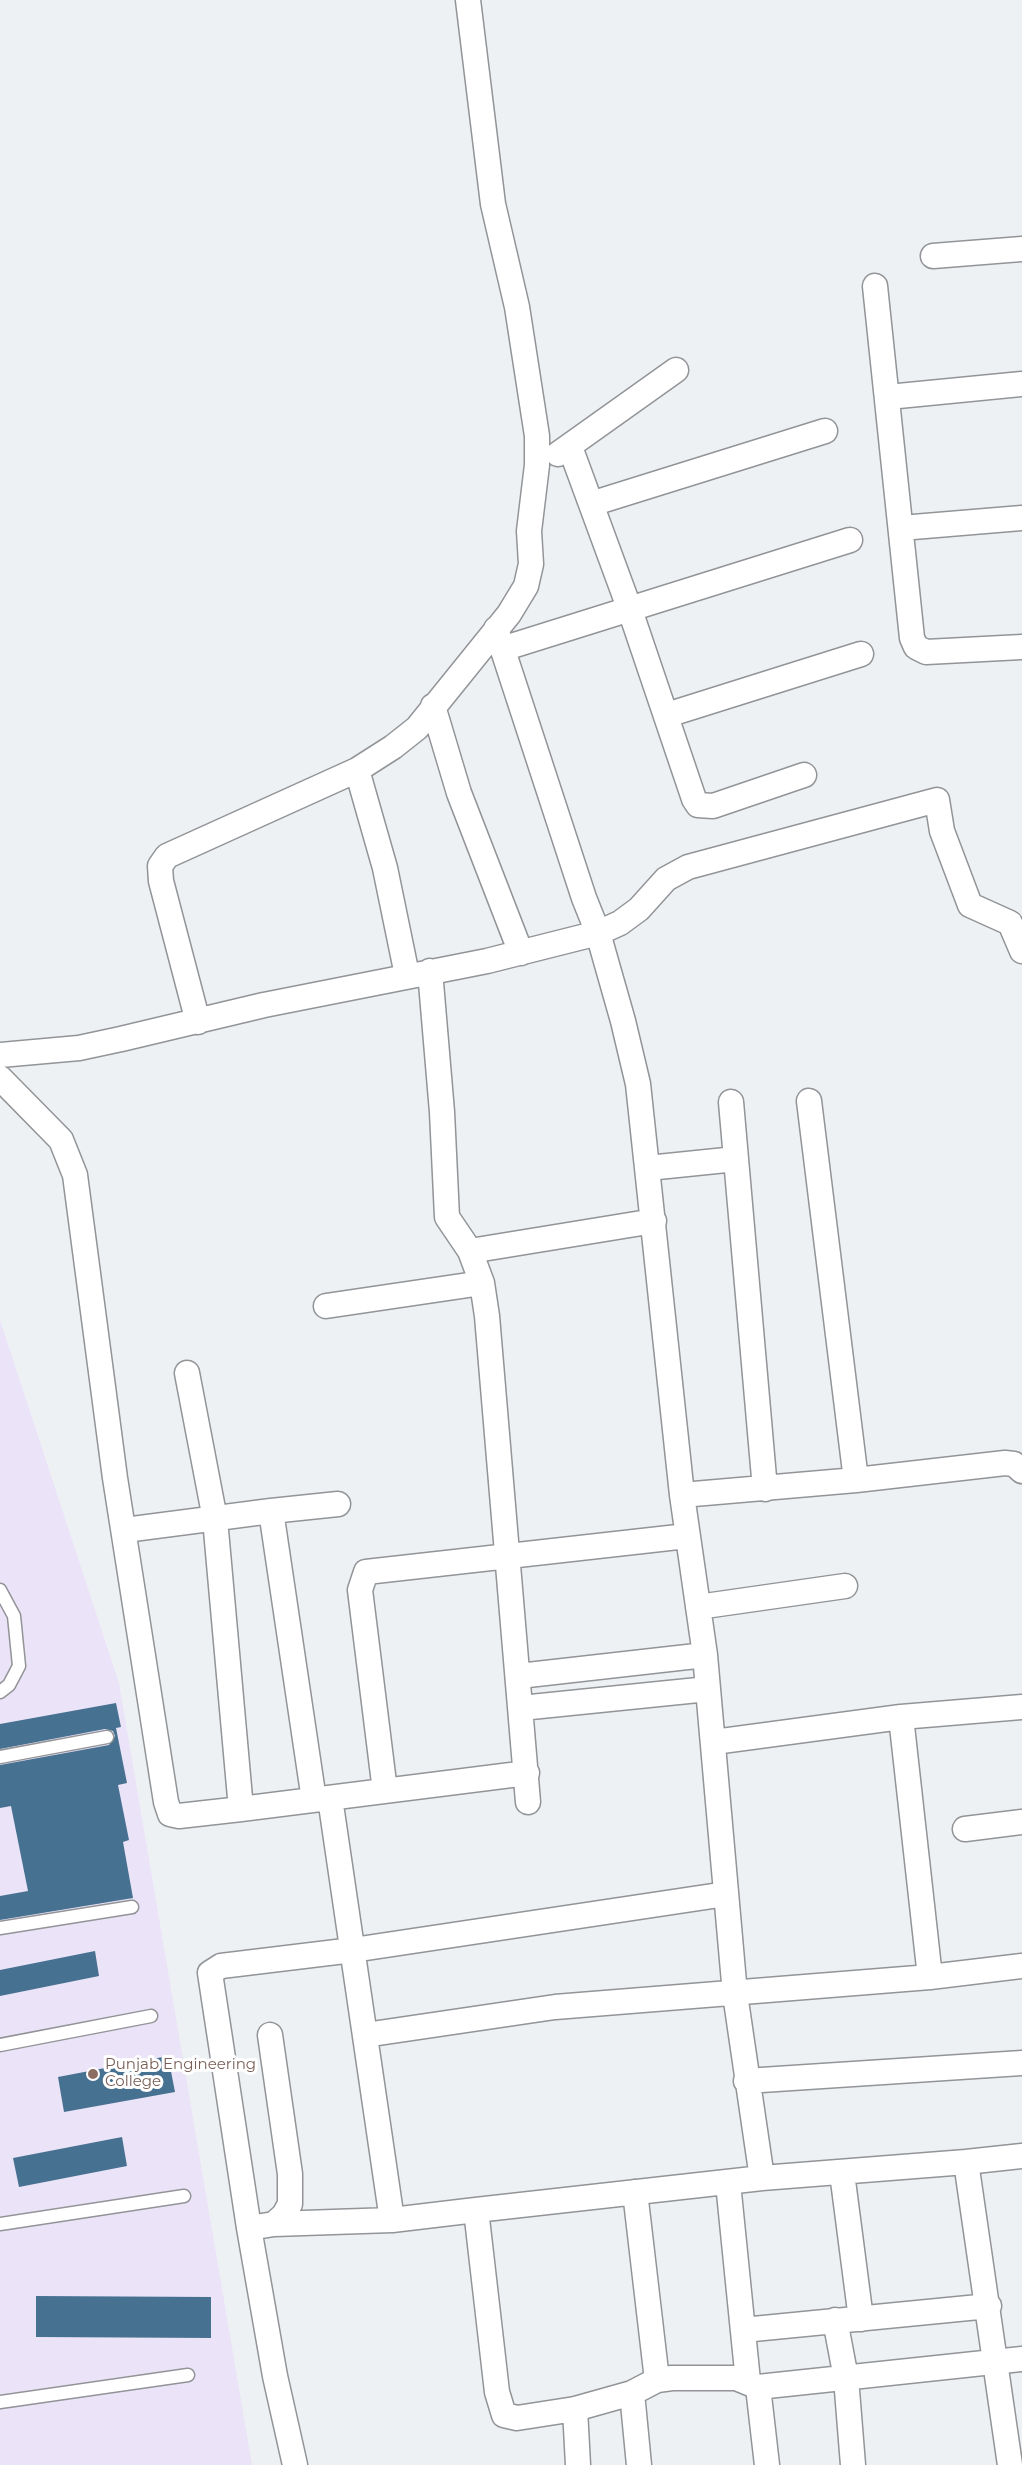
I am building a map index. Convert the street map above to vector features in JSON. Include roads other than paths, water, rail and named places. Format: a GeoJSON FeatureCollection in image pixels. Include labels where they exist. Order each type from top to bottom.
{"type":"FeatureCollection","features":[{"type":"Feature","properties":{"kind":"street"},"geometry":{"type":"LineString","coordinates":[[198,1022],[161,881],[160,866],[167,856],[357,770],[393,747],[417,728],[433,706],[499,639],[526,586],[531,564],[530,520],[537,465],[537,435],[517,307],[493,204],[468,0]]}},
{"type":"Feature","properties":{"kind":"street"},"geometry":{"type":"LineString","coordinates":[[933,256],[1022,249]]}},
{"type":"Feature","properties":{"kind":"street"},"geometry":{"type":"LineString","coordinates":[[875,286],[912,638],[916,647],[926,652],[1022,647]]}},
{"type":"Feature","properties":{"kind":"street"},"geometry":{"type":"LineString","coordinates":[[537,465],[570,447],[676,370]]}},
{"type":"Feature","properties":{"kind":"street"},"geometry":{"type":"LineString","coordinates":[[888,398],[1022,384]]}},
{"type":"Feature","properties":{"kind":"street"},"geometry":{"type":"LineString","coordinates":[[591,504],[825,431]]}},
{"type":"Feature","properties":{"kind":"street"},"geometry":{"type":"LineString","coordinates":[[570,447],[698,806],[713,806],[804,775]]}},
{"type":"Feature","properties":{"kind":"street"},"geometry":{"type":"LineString","coordinates":[[901,528],[1022,518]]}},
{"type":"Feature","properties":{"kind":"street"},"geometry":{"type":"LineString","coordinates":[[499,639],[630,610],[850,540]]}},
{"type":"Feature","properties":{"kind":"street"},"geometry":{"type":"LineString","coordinates":[[499,639],[598,933],[638,1084],[682,1495],[705,1655],[735,1994],[762,2178]]}},
{"type":"Feature","properties":{"kind":"street"},"geometry":{"type":"LineString","coordinates":[[667,715],[861,654]]}},
{"type":"Feature","properties":{"kind":"street"},"geometry":{"type":"LineString","coordinates":[[433,706],[459,793],[521,953]]}},
{"type":"Feature","properties":{"kind":"street"},"geometry":{"type":"LineString","coordinates":[[357,770],[418,973],[442,1112],[447,1217],[470,1251],[482,1283],[497,1411],[506,1557],[519,1676],[528,1802]]}},
{"type":"Feature","properties":{"kind":"street"},"geometry":{"type":"LineString","coordinates":[[0,1055],[79,1048],[418,973],[521,953],[598,933],[630,916],[666,879],[688,867],[937,800],[942,831],[970,905],[1010,923],[1022,951]]}},
{"type":"Feature","properties":{"kind":"street"},"geometry":{"type":"LineString","coordinates":[[0,1078],[61,1140],[75,1175],[115,1478],[166,1802],[170,1814],[179,1816],[241,1809],[527,1773]]}},
{"type":"Feature","properties":{"kind":"street"},"geometry":{"type":"LineString","coordinates":[[809,1101],[856,1480]]}},
{"type":"Feature","properties":{"kind":"street"},"geometry":{"type":"LineString","coordinates":[[731,1102],[765,1489]]}},
{"type":"Feature","properties":{"kind":"street"},"geometry":{"type":"LineString","coordinates":[[648,1167],[736,1159]]}},
{"type":"Feature","properties":{"kind":"street"},"geometry":{"type":"LineString","coordinates":[[470,1251],[654,1221]]}},
{"type":"Feature","properties":{"kind":"street"},"geometry":{"type":"LineString","coordinates":[[326,1306],[482,1283]]}},
{"type":"Feature","properties":{"kind":"street"},"geometry":{"type":"LineString","coordinates":[[187,1373],[215,1519],[241,1809]]}},
{"type":"Feature","properties":{"kind":"street"},"geometry":{"type":"LineString","coordinates":[[682,1495],[856,1480],[1005,1463],[1014,1464],[1022,1471]]}},
{"type":"Feature","properties":{"kind":"street"},"geometry":{"type":"LineString","coordinates":[[125,1530],[338,1504]]}},
{"type":"Feature","properties":{"kind":"street"},"geometry":{"type":"LineString","coordinates":[[271,1511],[322,1799],[352,1950],[392,2220]]}},
{"type":"Feature","properties":{"kind":"street"},"geometry":{"type":"LineString","coordinates":[[385,1791],[360,1590],[361,1579],[366,1572],[374,1569],[506,1557],[687,1536]]}},
{"type":"Feature","properties":{"kind":"street"},"geometry":{"type":"LineString","coordinates":[[698,1607],[846,1586]]}},
{"type":"Feature","properties":{"kind":"street"},"geometry":{"type":"LineString","coordinates":[[519,1676],[705,1655]]}},
{"type":"Feature","properties":{"kind":"street"},"geometry":{"type":"LineString","coordinates":[[521,1708],[708,1689]]}},
{"type":"Feature","properties":{"kind":"street"},"geometry":{"type":"LineString","coordinates":[[714,1742],[901,1717],[1022,1707]]}},
{"type":"Feature","properties":{"kind":"street"},"geometry":{"type":"LineString","coordinates":[[901,1717],[930,1977]]}},
{"type":"Feature","properties":{"kind":"street"},"geometry":{"type":"LineString","coordinates":[[965,1829],[1022,1822]]}},
{"type":"Feature","properties":{"kind":"street"},"geometry":{"type":"LineString","coordinates":[[295,2465],[275,2376],[249,2228],[210,1973],[221,1966],[352,1950],[726,1894]]}},
{"type":"Feature","properties":{"kind":"street"},"geometry":{"type":"LineString","coordinates":[[365,2034],[555,2007],[930,1977],[1022,1966]]}},
{"type":"Feature","properties":{"kind":"street"},"geometry":{"type":"LineString","coordinates":[[270,2035],[291,2174],[290,2204],[284,2215],[274,2224]]}},
{"type":"Feature","properties":{"kind":"street"},"geometry":{"type":"LineString","coordinates":[[746,2081],[1022,2063]]}},
{"type":"Feature","properties":{"kind":"street"},"geometry":{"type":"LineString","coordinates":[[249,2228],[274,2224],[392,2220],[762,2178],[1022,2156]]}},
{"type":"Feature","properties":{"kind":"street"},"geometry":{"type":"LineString","coordinates":[[966,2162],[989,2306],[1010,2465]]}},
{"type":"Feature","properties":{"kind":"street"},"geometry":{"type":"LineString","coordinates":[[842,2173],[861,2319]]}},
{"type":"Feature","properties":{"kind":"street"},"geometry":{"type":"LineString","coordinates":[[728,2183],[742,2331],[767,2465]]}},
{"type":"Feature","properties":{"kind":"street"},"geometry":{"type":"LineString","coordinates":[[635,2192],[657,2380]]}},
{"type":"Feature","properties":{"kind":"street"},"geometry":{"type":"LineString","coordinates":[[476,2210],[497,2392],[504,2415],[517,2418],[533,2417],[575,2409],[632,2393],[657,2380],[736,2378],[753,2384],[846,2378],[1022,2359]]}},
{"type":"Feature","properties":{"kind":"street"},"geometry":{"type":"LineString","coordinates":[[742,2331],[989,2306]]}},
{"type":"Feature","properties":{"kind":"street"},"geometry":{"type":"LineString","coordinates":[[835,2320],[846,2378],[853,2465]]}},
{"type":"Feature","properties":{"kind":"street"},"geometry":{"type":"LineString","coordinates":[[632,2393],[639,2465]]}},
{"type":"Feature","properties":{"kind":"street"},"geometry":{"type":"LineString","coordinates":[[575,2409],[578,2465]]}},
{"type":"Feature","properties":{"kind":"lane"},"geometry":{"type":"LineString","coordinates":[[0,1590],[14,1616],[19,1666],[9,1685],[0,1692]]}},
{"type":"Feature","properties":{"kind":"lane"},"geometry":{"type":"LineString","coordinates":[[0,1757],[107,1737]]}},
{"type":"Feature","properties":{"kind":"lane"},"geometry":{"type":"LineString","coordinates":[[0,1928],[132,1907]]}},
{"type":"Feature","properties":{"kind":"lane"},"geometry":{"type":"LineString","coordinates":[[0,2045],[151,2016]]}},
{"type":"Feature","properties":{"kind":"lane"},"geometry":{"type":"LineString","coordinates":[[0,2224],[184,2196]]}},
{"type":"Feature","properties":{"kind":"lane"},"geometry":{"type":"LineString","coordinates":[[0,2402],[188,2375]]}},
{"type":"Feature","properties":{"kind":"place","name":"Punjab Engineering College"},"geometry":{"type":"Point","coordinates":[93,2074]}}]}
